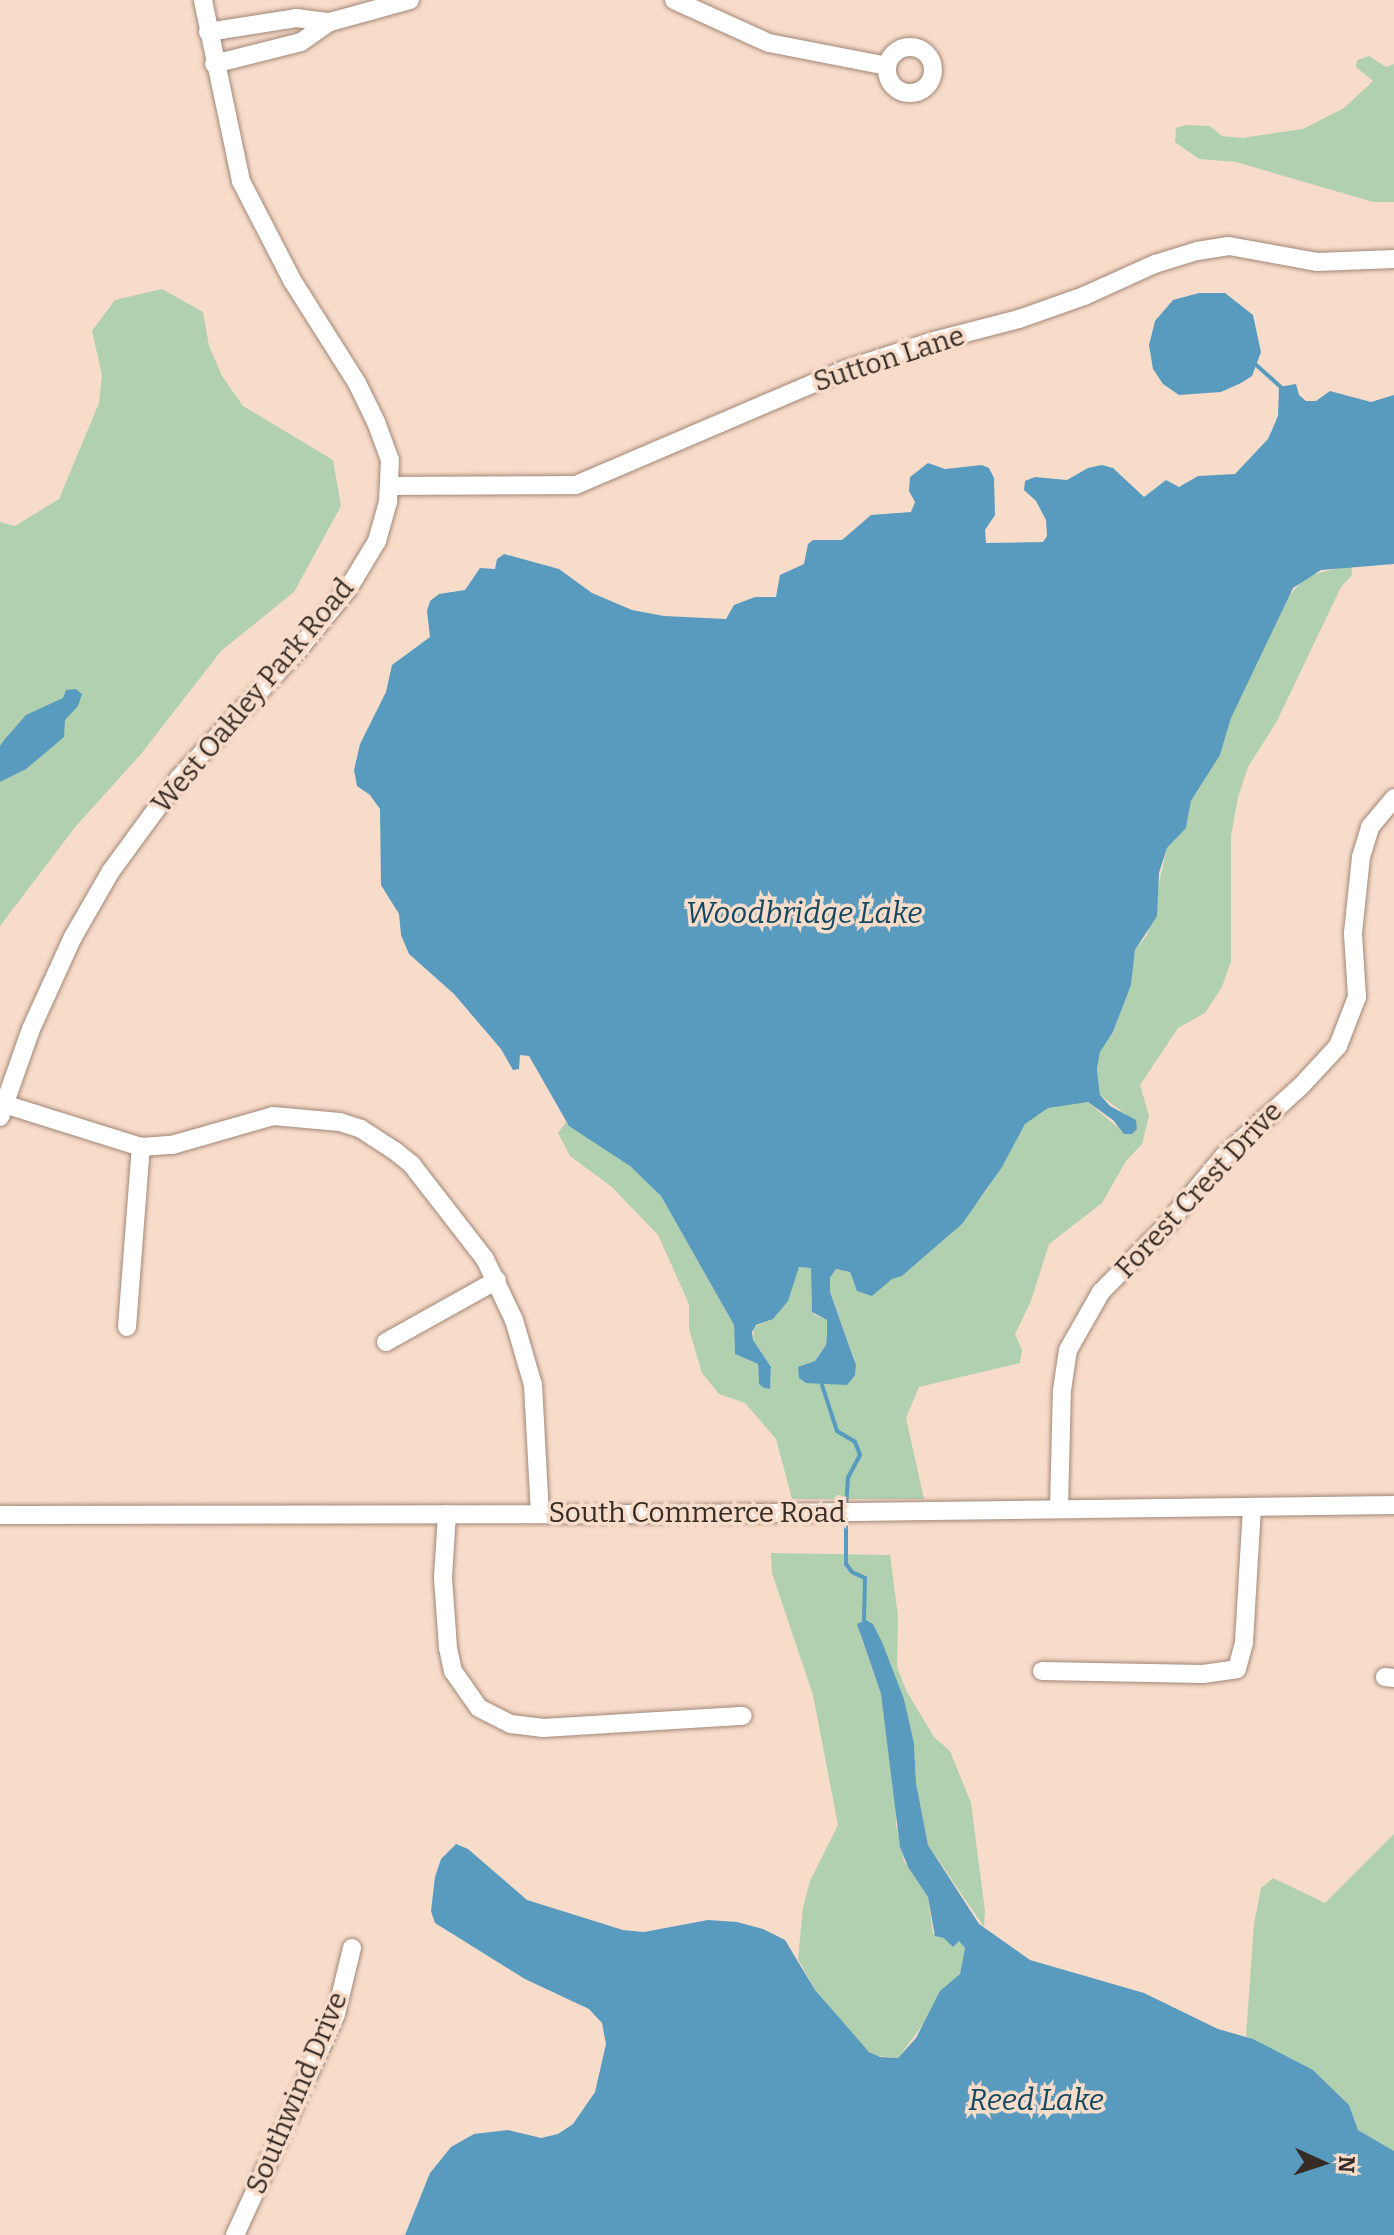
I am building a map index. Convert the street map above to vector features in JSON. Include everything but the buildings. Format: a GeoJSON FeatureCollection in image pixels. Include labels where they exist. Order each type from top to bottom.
{"type":"FeatureCollection","features":[{"type":"Feature","properties":{"kind":"street","name":"West Oakley Park Road"},"geometry":{"type":"LineString","coordinates":[[2,1110],[28,1035],[67,950],[111,871],[179,778],[298,650],[348,589],[377,541],[389,486],[390,460],[376,422],[251,207],[232,152],[203,0]]}},
{"type":"Feature","properties":{"kind":"street"},"geometry":{"type":"LineString","coordinates":[[214,64],[301,42],[330,22],[410,0]]}},
{"type":"Feature","properties":{"kind":"street"},"geometry":{"type":"LineString","coordinates":[[674,0],[769,43],[887,66]]}},
{"type":"Feature","properties":{"kind":"street"},"geometry":{"type":"LineString","coordinates":[[208,32],[296,18],[330,22]]}},
{"type":"Feature","properties":{"kind":"street","name":"Sutton Lane"},"geometry":{"type":"LineString","coordinates":[[389,486],[576,485],[844,370],[1019,319],[1084,296],[1155,264],[1197,251],[1229,246],[1317,262],[1394,259]]}},
{"type":"Feature","properties":{"kind":"street","name":"Forest Crest Drive"},"geometry":{"type":"LineString","coordinates":[[1059,1509],[1062,1390],[1068,1350],[1101,1292],[1164,1228],[1224,1156],[1302,1085],[1338,1046],[1357,997],[1354,899],[1361,857],[1370,827],[1394,798]]}},
{"type":"Feature","properties":{"kind":"street"},"geometry":{"type":"LineString","coordinates":[[2,1110],[141,1147],[172,1145],[273,1116],[320,1119],[361,1129],[412,1165],[497,1280],[514,1320],[533,1385],[540,1514]]}},
{"type":"Feature","properties":{"kind":"street"},"geometry":{"type":"LineString","coordinates":[[127,1327],[141,1147]]}},
{"type":"Feature","properties":{"kind":"street"},"geometry":{"type":"LineString","coordinates":[[386,1342],[497,1280]]}},
{"type":"Feature","properties":{"kind":"street","name":"South Commerce Road"},"geometry":{"type":"LineString","coordinates":[[0,1515],[856,1512],[1394,1505]]}},
{"type":"Feature","properties":{"kind":"street"},"geometry":{"type":"LineString","coordinates":[[1042,1671],[1203,1674],[1237,1669],[1244,1642],[1252,1507]]}},
{"type":"Feature","properties":{"kind":"street"},"geometry":{"type":"LineString","coordinates":[[447,1514],[443,1578],[448,1648],[453,1671],[479,1708],[511,1724],[544,1728],[743,1716]]}},
{"type":"Feature","properties":{"kind":"street","name":"Southwind Drive"},"geometry":{"type":"LineString","coordinates":[[235,2235],[336,2014],[352,1948]]}},
{"type":"Feature","properties":{"kind":"green space"},"geometry":{"type":"Polygon","coordinates":[[[1369,56],[1386,67],[1394,64],[1394,202],[1373,202],[1236,162],[1199,159],[1175,142],[1176,128],[1186,125],[1210,126],[1222,136],[1242,138],[1303,129],[1344,108],[1373,81],[1356,67],[1357,60],[1369,56]]]}},
{"type":"Feature","properties":{"kind":"green space"},"geometry":{"type":"Polygon","coordinates":[[[162,289],[203,312],[209,346],[222,376],[243,406],[333,460],[341,506],[294,592],[221,651],[141,754],[76,826],[0,926],[0,522],[15,526],[59,499],[99,403],[102,375],[92,331],[115,300],[162,289]]]}},
{"type":"Feature","properties":{"kind":"green space"},"geometry":{"type":"Polygon","coordinates":[[[1351,565],[1352,575],[1341,587],[1277,721],[1248,767],[1238,797],[1231,836],[1231,961],[1222,987],[1205,1013],[1178,1028],[1140,1085],[1149,1116],[1142,1144],[1126,1161],[1102,1203],[1049,1244],[1031,1301],[1015,1334],[1022,1350],[1020,1363],[919,1387],[906,1418],[924,1499],[792,1499],[776,1439],[745,1403],[719,1394],[702,1373],[689,1329],[689,1304],[658,1235],[612,1187],[570,1156],[558,1133],[566,1122],[630,1166],[661,1196],[734,1325],[735,1354],[758,1364],[759,1384],[770,1388],[771,1367],[753,1340],[754,1327],[773,1319],[787,1301],[797,1269],[803,1266],[811,1268],[813,1314],[827,1320],[827,1334],[826,1345],[815,1361],[798,1368],[855,1375],[855,1361],[830,1292],[830,1278],[836,1269],[850,1272],[853,1282],[873,1295],[892,1278],[902,1276],[952,1233],[987,1190],[1025,1124],[1048,1107],[1088,1102],[1116,1126],[1132,1134],[1135,1131],[1137,1123],[1100,1095],[1097,1069],[1100,1052],[1113,1032],[1131,985],[1135,950],[1147,935],[1167,848],[1186,828],[1191,801],[1220,755],[1231,718],[1284,601],[1307,576],[1351,565]]]}},
{"type":"Feature","properties":{"kind":"green space"},"geometry":{"type":"Polygon","coordinates":[[[771,1553],[890,1555],[898,1616],[897,1667],[907,1692],[934,1737],[950,1751],[971,1803],[985,1911],[984,1927],[928,1845],[916,1783],[914,1743],[904,1699],[873,1624],[862,1620],[860,1634],[881,1694],[895,1786],[896,1825],[904,1861],[928,1897],[933,1933],[962,1943],[965,1948],[960,1974],[898,2058],[876,2056],[859,2044],[815,1990],[798,1959],[803,1907],[810,1881],[838,1825],[813,1695],[772,1573],[771,1553]]]}},
{"type":"Feature","properties":{"kind":"green space"},"geometry":{"type":"Polygon","coordinates":[[[1394,1834],[1394,2151],[1358,2130],[1349,2105],[1313,2070],[1246,2036],[1254,1924],[1261,1888],[1273,1878],[1325,1903],[1394,1834]]]}},
{"type":"Feature","properties":{"kind":"water"},"geometry":{"type":"Polygon","coordinates":[[[1199,293],[1225,293],[1253,315],[1261,352],[1252,376],[1241,383],[1221,392],[1179,395],[1163,384],[1153,369],[1149,345],[1155,321],[1173,300],[1199,293]]]}},
{"type":"Feature","properties":{"kind":"water","name":"Woodbridge Lake"},"geometry":{"type":"Polygon","coordinates":[[[1296,384],[1299,395],[1306,401],[1316,401],[1330,391],[1371,402],[1394,395],[1394,564],[1321,570],[1293,588],[1231,718],[1220,755],[1191,801],[1186,828],[1167,848],[1159,873],[1157,916],[1135,950],[1131,985],[1113,1032],[1100,1052],[1097,1069],[1100,1095],[1110,1106],[1136,1120],[1137,1129],[1132,1134],[1124,1134],[1113,1120],[1088,1102],[1048,1108],[1025,1124],[1002,1167],[962,1224],[902,1276],[892,1279],[872,1296],[857,1291],[850,1272],[836,1269],[830,1278],[830,1292],[856,1365],[855,1375],[847,1385],[806,1383],[799,1378],[798,1367],[815,1361],[826,1345],[827,1320],[812,1312],[811,1268],[799,1267],[788,1301],[773,1319],[756,1325],[752,1332],[753,1340],[771,1367],[770,1389],[764,1388],[759,1384],[758,1364],[735,1354],[734,1325],[661,1196],[630,1166],[569,1126],[529,1056],[520,1055],[519,1069],[513,1070],[501,1049],[454,994],[409,954],[401,935],[399,914],[381,885],[380,809],[370,795],[357,786],[354,770],[360,744],[386,692],[392,665],[430,637],[427,611],[430,601],[439,594],[465,590],[480,568],[495,569],[497,559],[504,554],[559,569],[592,593],[632,610],[664,616],[726,619],[734,605],[755,597],[776,597],[780,575],[804,564],[808,544],[813,540],[842,540],[871,515],[911,512],[915,502],[909,491],[910,477],[928,463],[945,469],[982,465],[989,468],[994,478],[995,515],[985,530],[986,543],[1043,542],[1047,536],[1046,520],[1036,501],[1024,490],[1025,481],[1035,477],[1067,480],[1088,468],[1102,465],[1113,468],[1144,497],[1166,480],[1179,487],[1198,476],[1235,474],[1268,439],[1278,416],[1279,387],[1296,384]]]}},
{"type":"Feature","properties":{"kind":"water"},"geometry":{"type":"Polygon","coordinates":[[[76,689],[82,694],[78,706],[65,720],[64,737],[26,769],[0,782],[0,746],[5,739],[26,715],[63,698],[66,690],[76,689]]]}},
{"type":"Feature","properties":{"kind":"water","name":"Reed Lake"},"geometry":{"type":"Polygon","coordinates":[[[866,1620],[873,1624],[882,1642],[904,1699],[914,1743],[916,1783],[928,1845],[979,1924],[1030,1960],[1144,1993],[1218,2029],[1253,2039],[1313,2070],[1349,2105],[1358,2130],[1394,2151],[1394,2235],[405,2235],[430,2173],[451,2147],[474,2134],[508,2130],[541,2138],[558,2134],[573,2124],[595,2092],[606,2044],[602,2023],[589,2009],[525,1979],[435,1923],[431,1911],[435,1877],[441,1859],[456,1844],[468,1849],[527,1900],[623,1930],[644,1932],[708,1920],[737,1922],[763,1929],[785,1940],[815,1990],[869,2052],[880,2057],[898,2058],[916,2038],[940,1991],[960,1974],[965,1948],[959,1941],[953,1947],[944,1938],[935,1936],[928,1897],[908,1867],[900,1847],[881,1694],[857,1624],[866,1620]]]}},
{"type":"Feature","properties":{"kind":"waterway"},"geometry":{"type":"LineString","coordinates":[[1253,362],[1281,387]]}},
{"type":"Feature","properties":{"kind":"waterway"},"geometry":{"type":"LineString","coordinates":[[822,1385],[837,1431],[855,1442],[860,1455],[848,1478],[846,1509]]}},
{"type":"Feature","properties":{"kind":"waterway"},"geometry":{"type":"LineString","coordinates":[[846,1517],[846,1564],[852,1572],[865,1578],[864,1620]]}}]}
